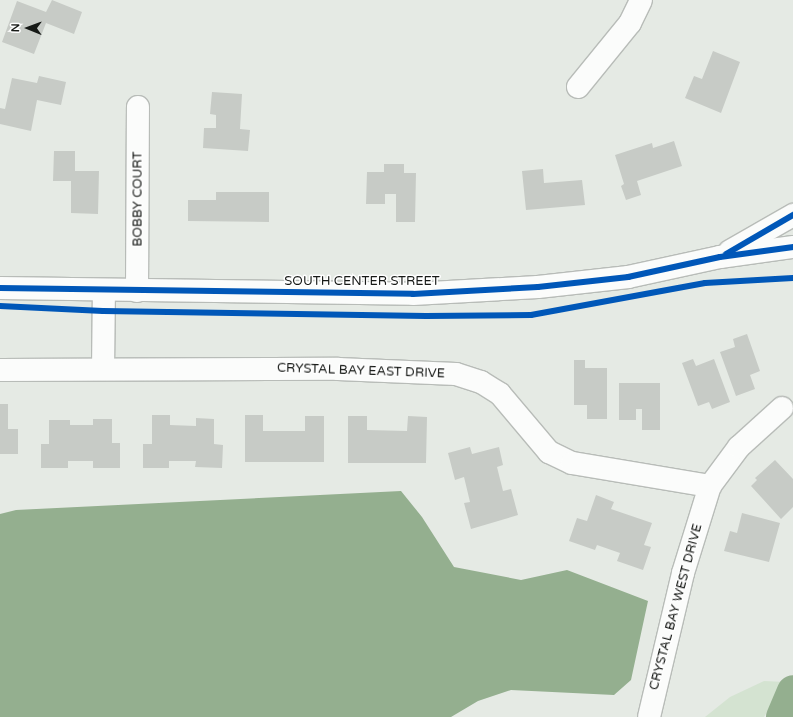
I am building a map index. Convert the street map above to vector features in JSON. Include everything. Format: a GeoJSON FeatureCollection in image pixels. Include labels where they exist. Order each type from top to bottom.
{"type":"FeatureCollection","features":[{"type":"Feature","properties":{"kind":"street"},"geometry":{"type":"LineString","coordinates":[[578,87],[630,23],[641,0]]}},
{"type":"Feature","properties":{"kind":"street","name":"BOBBY COURT"},"geometry":{"type":"LineString","coordinates":[[137,291],[138,108]]}},
{"type":"Feature","properties":{"kind":"street","name":"SOUTH CENTER STREET"},"geometry":{"type":"LineString","coordinates":[[720,257],[793,215]]}},
{"type":"Feature","properties":{"kind":"street","name":"SOUTH CENTER STREET"},"geometry":{"type":"LineString","coordinates":[[0,288],[104,291],[413,294],[538,287],[628,277],[720,257],[793,247]]}},
{"type":"Feature","properties":{"kind":"street"},"geometry":{"type":"LineString","coordinates":[[103,368],[104,291]]}},
{"type":"Feature","properties":{"kind":"street","name":"CRYSTAL BAY EAST DRIVE"},"geometry":{"type":"LineString","coordinates":[[0,370],[103,368],[338,369],[456,374],[481,382],[500,394],[549,452],[572,463],[710,486]]}},
{"type":"Feature","properties":{"kind":"street","name":"CRYSTAL BAY WEST DRIVE"},"geometry":{"type":"LineString","coordinates":[[648,717],[683,572],[710,486],[739,448],[782,408]]}},
{"type":"Feature","properties":{"kind":"shaded area"},"geometry":{"type":"Polygon","coordinates":[[[401,491],[422,517],[454,567],[521,580],[567,570],[648,601],[631,680],[614,695],[511,690],[478,701],[451,717],[0,717],[0,514],[16,510],[401,491]]]}},
{"type":"Feature","properties":{"kind":"shaded area"},"geometry":{"type":"Polygon","coordinates":[[[764,681],[785,682],[764,717],[705,717],[730,697],[764,681]]]}},
{"type":"Feature","properties":{"kind":"building"},"geometry":{"type":"Polygon","coordinates":[[[52,0],[82,12],[74,34],[46,23],[34,54],[2,42],[17,1],[46,12],[52,0]]]}},
{"type":"Feature","properties":{"kind":"building"},"geometry":{"type":"Polygon","coordinates":[[[713,51],[740,62],[721,113],[685,98],[694,76],[702,79],[713,51]]]}},
{"type":"Feature","properties":{"kind":"building"},"geometry":{"type":"Polygon","coordinates":[[[39,76],[66,82],[61,105],[37,100],[31,131],[0,124],[0,108],[5,109],[12,78],[37,83],[39,76]]]}},
{"type":"Feature","properties":{"kind":"building"},"geometry":{"type":"Polygon","coordinates":[[[212,92],[242,94],[240,129],[250,130],[248,151],[203,148],[204,128],[216,128],[216,115],[210,114],[212,92]]]}},
{"type":"Feature","properties":{"kind":"building"},"geometry":{"type":"Polygon","coordinates":[[[674,141],[682,166],[637,181],[641,195],[626,200],[621,186],[624,184],[615,155],[652,143],[653,148],[674,141]]]}},
{"type":"Feature","properties":{"kind":"building"},"geometry":{"type":"Polygon","coordinates":[[[54,151],[75,151],[75,171],[99,171],[98,214],[71,213],[71,181],[53,181],[54,151]]]}},
{"type":"Feature","properties":{"kind":"building"},"geometry":{"type":"Polygon","coordinates":[[[384,164],[404,164],[404,173],[416,173],[415,222],[396,222],[396,194],[385,194],[385,204],[366,204],[367,172],[384,172],[384,164]]]}},
{"type":"Feature","properties":{"kind":"building"},"geometry":{"type":"Polygon","coordinates":[[[543,169],[544,183],[582,180],[585,205],[526,210],[522,171],[543,169]]]}},
{"type":"Feature","properties":{"kind":"building"},"geometry":{"type":"Polygon","coordinates":[[[216,192],[269,192],[269,222],[188,221],[188,200],[216,200],[216,192]]]}},
{"type":"Feature","properties":{"kind":"building"},"geometry":{"type":"Polygon","coordinates":[[[747,334],[760,371],[750,375],[755,389],[736,396],[720,352],[735,347],[733,339],[747,334]]]}},
{"type":"Feature","properties":{"kind":"building"},"geometry":{"type":"Polygon","coordinates":[[[693,359],[696,366],[714,359],[730,402],[712,409],[709,402],[698,406],[682,363],[693,359]]]}},
{"type":"Feature","properties":{"kind":"building"},"geometry":{"type":"Polygon","coordinates":[[[574,360],[585,360],[585,368],[607,368],[607,419],[587,419],[587,405],[574,405],[574,360]]]}},
{"type":"Feature","properties":{"kind":"building"},"geometry":{"type":"Polygon","coordinates":[[[619,383],[660,383],[660,430],[642,430],[642,409],[636,409],[636,420],[619,420],[619,383]]]}},
{"type":"Feature","properties":{"kind":"building"},"geometry":{"type":"Polygon","coordinates":[[[0,404],[8,404],[8,429],[18,429],[18,454],[0,454],[0,404]]]}},
{"type":"Feature","properties":{"kind":"building"},"geometry":{"type":"Polygon","coordinates":[[[152,415],[170,415],[170,425],[196,426],[196,418],[214,419],[214,444],[223,445],[222,468],[195,467],[196,461],[169,461],[169,468],[143,468],[143,444],[152,444],[152,415]]]}},
{"type":"Feature","properties":{"kind":"building"},"geometry":{"type":"Polygon","coordinates":[[[245,415],[263,415],[263,431],[305,431],[305,416],[324,416],[324,462],[245,462],[245,415]]]}},
{"type":"Feature","properties":{"kind":"building"},"geometry":{"type":"Polygon","coordinates":[[[348,416],[367,416],[367,430],[407,431],[408,416],[427,417],[426,463],[348,463],[348,416]]]}},
{"type":"Feature","properties":{"kind":"building"},"geometry":{"type":"Polygon","coordinates":[[[93,419],[112,419],[112,443],[120,443],[120,468],[93,468],[93,461],[68,461],[68,468],[41,468],[41,444],[49,444],[49,420],[70,420],[70,425],[93,425],[93,419]]]}},
{"type":"Feature","properties":{"kind":"building"},"geometry":{"type":"Polygon","coordinates":[[[470,447],[472,454],[499,447],[503,465],[497,467],[503,491],[511,489],[518,515],[471,529],[464,503],[470,502],[464,477],[455,480],[448,453],[470,447]]]}},
{"type":"Feature","properties":{"kind":"building"},"geometry":{"type":"Polygon","coordinates":[[[775,460],[793,479],[793,507],[781,519],[751,486],[757,480],[755,478],[775,460]]]}},
{"type":"Feature","properties":{"kind":"building"},"geometry":{"type":"Polygon","coordinates":[[[596,495],[614,502],[611,509],[652,523],[644,545],[651,547],[643,570],[617,561],[620,553],[597,545],[595,550],[569,541],[577,518],[587,521],[596,495]]]}},
{"type":"Feature","properties":{"kind":"building"},"geometry":{"type":"Polygon","coordinates":[[[742,513],[780,523],[769,562],[724,551],[730,531],[737,533],[742,513]]]}},
{"type":"Feature","properties":{"kind":"waterway"},"geometry":{"type":"LineString","coordinates":[[782,717],[793,691]]}},
{"type":"Feature","properties":{"kind":"cycle path"},"geometry":{"type":"LineString","coordinates":[[726,254],[793,215]]}},
{"type":"Feature","properties":{"kind":"cycle path"},"geometry":{"type":"LineString","coordinates":[[0,288],[413,294],[538,287],[628,277],[720,257],[793,247]]}},
{"type":"Feature","properties":{"kind":"cycle path"},"geometry":{"type":"LineString","coordinates":[[0,306],[103,311],[426,316],[531,315],[705,283],[793,278]]}}]}
